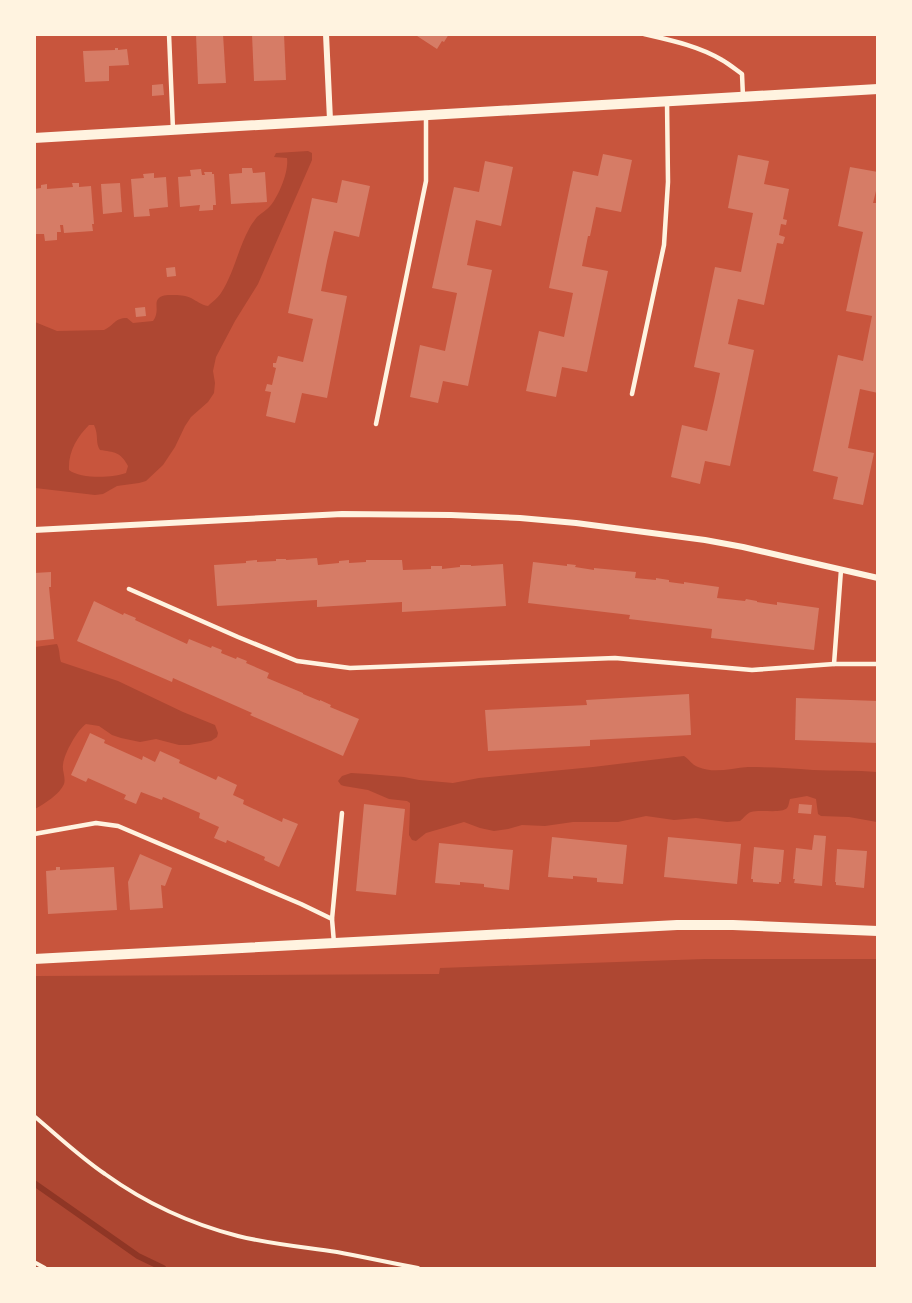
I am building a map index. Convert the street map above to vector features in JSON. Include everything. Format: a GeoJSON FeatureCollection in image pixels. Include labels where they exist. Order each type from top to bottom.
{"type":"FeatureCollection","features":[{"type":"Feature","properties":{"kind":"street"},"geometry":{"type":"LineString","coordinates":[[326,34],[330,120]]}},
{"type":"Feature","properties":{"kind":"street"},"geometry":{"type":"LineString","coordinates":[[34,138],[878,89]]}},
{"type":"Feature","properties":{"kind":"street"},"geometry":{"type":"LineString","coordinates":[[34,530],[342,514],[520,518],[705,540],[878,578]]}},
{"type":"Feature","properties":{"kind":"street"},"geometry":{"type":"LineString","coordinates":[[34,959],[677,925],[878,931]]}},
{"type":"Feature","properties":{"kind":"lane"},"geometry":{"type":"LineString","coordinates":[[169,34],[173,130]]}},
{"type":"Feature","properties":{"kind":"lane"},"geometry":{"type":"LineString","coordinates":[[644,34],[697,49],[722,60],[742,74],[744,97]]}},
{"type":"Feature","properties":{"kind":"lane"},"geometry":{"type":"LineString","coordinates":[[632,394],[664,245],[668,182],[667,101]]}},
{"type":"Feature","properties":{"kind":"lane"},"geometry":{"type":"LineString","coordinates":[[376,424],[426,181],[426,115]]}},
{"type":"Feature","properties":{"kind":"lane"},"geometry":{"type":"LineString","coordinates":[[834,664],[841,570]]}},
{"type":"Feature","properties":{"kind":"lane"},"geometry":{"type":"LineString","coordinates":[[129,589],[297,661],[350,668],[615,658],[752,670],[834,664],[878,664]]}},
{"type":"Feature","properties":{"kind":"lane"},"geometry":{"type":"LineString","coordinates":[[334,943],[332,919],[342,813]]}},
{"type":"Feature","properties":{"kind":"lane"},"geometry":{"type":"LineString","coordinates":[[34,834],[96,823],[113,824],[332,919]]}},
{"type":"Feature","properties":{"kind":"path"},"geometry":{"type":"LineString","coordinates":[[34,1116],[107,1176],[150,1201],[194,1222],[236,1236],[374,1259],[418,1269]]}},
{"type":"Feature","properties":{"kind":"path"},"geometry":{"type":"LineString","coordinates":[[34,1262],[45,1269]]}},
{"type":"Feature","properties":{"kind":"shaded area"},"geometry":{"type":"Polygon","coordinates":[[[308,151],[312,153],[312,160],[258,284],[216,357],[213,371],[214,393],[208,402],[191,417],[163,465],[146,481],[117,486],[103,494],[35,488],[35,322],[57,331],[104,330],[123,318],[133,323],[153,321],[158,299],[166,295],[186,296],[208,306],[220,295],[251,226],[257,217],[271,205],[280,189],[285,176],[287,158],[274,157],[276,153],[308,151]],[[89,425],[77,440],[70,457],[69,470],[81,475],[97,477],[126,473],[128,466],[120,455],[100,450],[94,425],[89,425]]]}},
{"type":"Feature","properties":{"kind":"shaded area"},"geometry":{"type":"Polygon","coordinates":[[[57,644],[61,662],[118,681],[215,725],[217,737],[211,741],[189,745],[156,739],[140,742],[112,735],[99,726],[86,724],[75,737],[64,760],[62,788],[35,809],[35,647],[57,644]]]}},
{"type":"Feature","properties":{"kind":"shaded area"},"geometry":{"type":"Polygon","coordinates":[[[684,756],[696,766],[710,770],[756,767],[877,772],[877,822],[849,817],[821,816],[818,814],[816,799],[807,796],[790,799],[788,807],[784,810],[751,812],[740,821],[727,822],[696,818],[674,820],[646,816],[618,822],[522,825],[494,831],[464,822],[426,833],[416,841],[412,840],[409,835],[410,803],[389,799],[368,790],[344,786],[338,781],[342,776],[351,773],[453,783],[479,778],[684,756]]]}},
{"type":"Feature","properties":{"kind":"shaded area"},"geometry":{"type":"Polygon","coordinates":[[[705,959],[877,959],[877,1268],[35,1268],[34,976],[439,974],[440,968],[705,959]]]}},
{"type":"Feature","properties":{"kind":"building"},"geometry":{"type":"Polygon","coordinates":[[[196,34],[223,34],[226,83],[198,84],[196,34]]]}},
{"type":"Feature","properties":{"kind":"building"},"geometry":{"type":"Polygon","coordinates":[[[252,34],[284,34],[286,80],[254,81],[252,34]]]}},
{"type":"Feature","properties":{"kind":"building"},"geometry":{"type":"Polygon","coordinates":[[[414,34],[449,34],[437,49],[414,34]]]}},
{"type":"Feature","properties":{"kind":"building"},"geometry":{"type":"Polygon","coordinates":[[[115,48],[127,49],[129,65],[109,66],[109,81],[85,82],[83,51],[115,50],[115,48]]]}},
{"type":"Feature","properties":{"kind":"building"},"geometry":{"type":"Polygon","coordinates":[[[163,84],[164,95],[152,96],[152,85],[163,84]]]}},
{"type":"Feature","properties":{"kind":"building"},"geometry":{"type":"Polygon","coordinates":[[[603,154],[632,160],[621,212],[596,207],[590,236],[588,236],[582,266],[608,271],[587,372],[562,367],[556,397],[526,391],[539,331],[564,337],[573,293],[549,288],[573,171],[598,176],[603,154]]]}},
{"type":"Feature","properties":{"kind":"building"},"geometry":{"type":"Polygon","coordinates":[[[738,155],[769,161],[764,184],[789,189],[783,219],[787,220],[786,225],[781,224],[779,235],[785,237],[783,244],[777,243],[764,305],[738,299],[728,344],[754,350],[730,466],[705,461],[700,484],[671,477],[682,425],[707,431],[720,373],[694,367],[715,267],[741,272],[753,213],[728,208],[738,155]]]}},
{"type":"Feature","properties":{"kind":"building"},"geometry":{"type":"Polygon","coordinates":[[[485,161],[513,167],[501,226],[476,220],[467,265],[492,270],[468,386],[443,381],[438,403],[410,397],[420,345],[445,351],[457,293],[432,288],[454,187],[479,192],[485,161]]]}},
{"type":"Feature","properties":{"kind":"building"},"geometry":{"type":"Polygon","coordinates":[[[850,167],[878,172],[873,203],[878,203],[878,393],[860,389],[848,448],[874,453],[863,505],[833,499],[838,477],[813,471],[838,355],[863,361],[872,316],[846,311],[863,232],[838,226],[850,167]]]}},
{"type":"Feature","properties":{"kind":"building"},"geometry":{"type":"Polygon","coordinates":[[[242,168],[252,168],[253,173],[265,172],[267,202],[231,204],[229,174],[242,173],[242,168]]]}},
{"type":"Feature","properties":{"kind":"building"},"geometry":{"type":"Polygon","coordinates":[[[201,169],[202,175],[205,175],[204,172],[214,174],[216,205],[213,205],[213,210],[199,211],[200,205],[180,207],[178,177],[191,176],[190,170],[201,169]]]}},
{"type":"Feature","properties":{"kind":"building"},"geometry":{"type":"Polygon","coordinates":[[[154,173],[154,178],[166,177],[168,207],[149,209],[150,216],[134,217],[131,179],[144,178],[143,174],[154,173]]]}},
{"type":"Feature","properties":{"kind":"building"},"geometry":{"type":"Polygon","coordinates":[[[342,180],[370,186],[359,237],[334,231],[327,261],[321,291],[347,296],[327,398],[302,393],[295,423],[266,416],[271,392],[265,391],[267,384],[272,385],[276,368],[273,367],[273,363],[276,363],[278,356],[303,362],[313,319],[288,313],[312,198],[337,203],[342,180]]]}},
{"type":"Feature","properties":{"kind":"building"},"geometry":{"type":"Polygon","coordinates":[[[72,183],[79,183],[79,187],[91,186],[93,231],[64,233],[63,225],[60,225],[61,232],[57,232],[57,240],[45,241],[44,234],[34,234],[34,189],[47,184],[47,189],[73,187],[72,183]]]}},
{"type":"Feature","properties":{"kind":"building"},"geometry":{"type":"Polygon","coordinates":[[[120,183],[122,212],[103,214],[101,184],[120,183]]]}},
{"type":"Feature","properties":{"kind":"building"},"geometry":{"type":"Polygon","coordinates":[[[175,267],[176,276],[167,277],[166,268],[175,267]]]}},
{"type":"Feature","properties":{"kind":"building"},"geometry":{"type":"Polygon","coordinates":[[[145,307],[146,316],[136,317],[135,308],[145,307]]]}},
{"type":"Feature","properties":{"kind":"building"},"geometry":{"type":"Polygon","coordinates":[[[317,558],[318,565],[349,560],[349,563],[366,562],[366,560],[402,560],[403,570],[431,569],[431,566],[442,566],[442,569],[460,567],[460,565],[503,564],[506,606],[402,612],[402,602],[317,607],[317,600],[217,606],[214,565],[257,560],[257,562],[317,558]]]}},
{"type":"Feature","properties":{"kind":"building"},"geometry":{"type":"Polygon","coordinates":[[[533,562],[576,565],[575,567],[594,570],[594,568],[636,572],[635,578],[656,580],[656,578],[669,580],[669,582],[719,587],[717,598],[745,601],[746,599],[777,605],[777,602],[819,608],[814,650],[711,638],[712,629],[629,619],[630,615],[528,603],[533,562]]]}},
{"type":"Feature","properties":{"kind":"building"},"geometry":{"type":"Polygon","coordinates":[[[51,572],[51,587],[49,587],[54,639],[34,641],[34,573],[51,572]]]}},
{"type":"Feature","properties":{"kind":"building"},"geometry":{"type":"Polygon","coordinates":[[[94,601],[123,615],[124,613],[136,618],[135,620],[187,644],[189,639],[222,650],[221,653],[236,659],[237,657],[247,661],[246,663],[269,673],[267,678],[359,719],[343,756],[173,678],[172,682],[77,641],[94,601]]]}},
{"type":"Feature","properties":{"kind":"building"},"geometry":{"type":"Polygon","coordinates":[[[689,694],[691,735],[590,740],[590,746],[488,751],[485,710],[587,705],[586,700],[689,694]]]}},
{"type":"Feature","properties":{"kind":"building"},"geometry":{"type":"Polygon","coordinates":[[[796,698],[878,701],[878,743],[795,740],[796,698]]]}},
{"type":"Feature","properties":{"kind":"building"},"geometry":{"type":"Polygon","coordinates":[[[90,733],[105,740],[104,743],[142,760],[143,756],[155,762],[160,751],[180,760],[179,763],[216,780],[218,776],[237,785],[233,795],[244,800],[243,804],[282,822],[283,818],[298,824],[279,867],[264,860],[265,857],[227,840],[226,843],[214,838],[219,827],[199,818],[200,813],[163,797],[162,800],[141,792],[136,804],[124,799],[126,795],[88,778],[86,782],[71,775],[90,733]]]}},
{"type":"Feature","properties":{"kind":"building"},"geometry":{"type":"Polygon","coordinates":[[[364,804],[405,809],[396,895],[356,891],[364,804]]]}},
{"type":"Feature","properties":{"kind":"building"},"geometry":{"type":"Polygon","coordinates":[[[799,804],[812,805],[811,814],[798,813],[799,804]]]}},
{"type":"Feature","properties":{"kind":"building"},"geometry":{"type":"Polygon","coordinates":[[[814,835],[826,836],[822,886],[794,883],[796,848],[812,850],[814,835]]]}},
{"type":"Feature","properties":{"kind":"building"},"geometry":{"type":"Polygon","coordinates":[[[552,837],[627,845],[623,884],[597,882],[597,878],[548,877],[552,837]]]}},
{"type":"Feature","properties":{"kind":"building"},"geometry":{"type":"Polygon","coordinates":[[[668,837],[741,844],[737,884],[664,877],[668,837]]]}},
{"type":"Feature","properties":{"kind":"building"},"geometry":{"type":"Polygon","coordinates":[[[439,843],[513,850],[509,890],[484,887],[484,884],[435,883],[439,843]]]}},
{"type":"Feature","properties":{"kind":"building"},"geometry":{"type":"Polygon","coordinates":[[[754,847],[784,850],[779,884],[753,882],[751,879],[754,847]]]}},
{"type":"Feature","properties":{"kind":"building"},"geometry":{"type":"Polygon","coordinates":[[[837,849],[867,851],[864,888],[836,885],[837,849]]]}},
{"type":"Feature","properties":{"kind":"building"},"geometry":{"type":"Polygon","coordinates":[[[140,854],[172,868],[165,886],[161,885],[163,908],[130,910],[128,882],[140,854]]]}},
{"type":"Feature","properties":{"kind":"building"},"geometry":{"type":"Polygon","coordinates":[[[56,867],[60,867],[60,870],[114,867],[117,910],[48,914],[46,871],[56,870],[56,867]]]}},
{"type":"Feature","properties":{"kind":"waterway"},"geometry":{"type":"LineString","coordinates":[[34,1183],[138,1256],[163,1268]]}}]}
